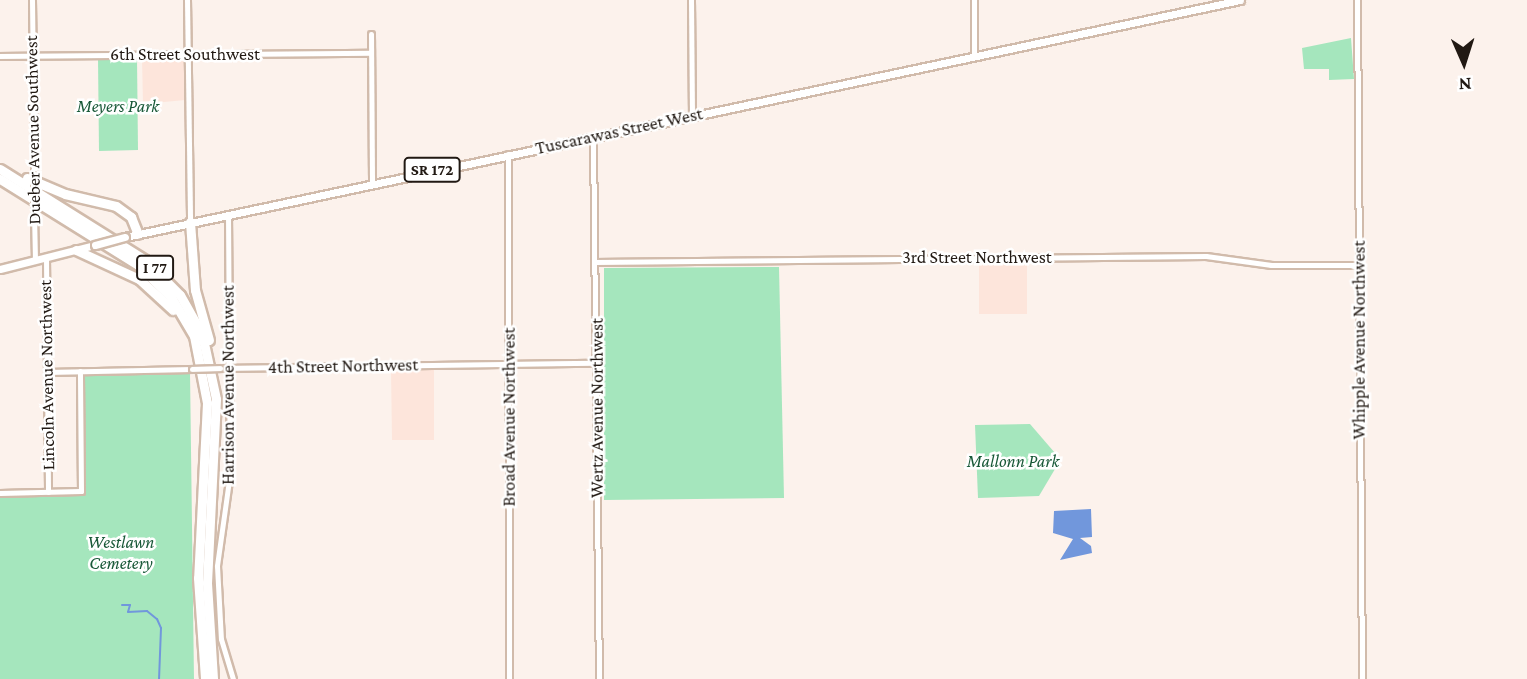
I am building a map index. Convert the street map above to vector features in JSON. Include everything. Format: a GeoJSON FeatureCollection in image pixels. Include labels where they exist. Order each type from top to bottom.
{"type":"FeatureCollection","features":[{"type":"Feature","properties":{"kind":"highway"},"geometry":{"type":"LineString","coordinates":[[0,163],[55,190],[117,206],[131,217],[138,234]]}},
{"type":"Feature","properties":{"kind":"highway","name":"I 77"},"geometry":{"type":"LineString","coordinates":[[0,169],[126,246],[175,289],[208,351],[215,389],[208,612],[215,679]]}},
{"type":"Feature","properties":{"kind":"highway","name":"I 77"},"geometry":{"type":"LineString","coordinates":[[0,181],[138,265],[171,297],[200,353],[207,403],[199,550],[203,679]]}},
{"type":"Feature","properties":{"kind":"highway"},"geometry":{"type":"LineString","coordinates":[[190,222],[195,290],[218,382],[215,435]]}},
{"type":"Feature","properties":{"kind":"highway"},"geometry":{"type":"LineString","coordinates":[[76,250],[132,274],[168,303],[194,349],[207,403]]}},
{"type":"Feature","properties":{"kind":"main road","name":"Tuscarawas Street West"},"geometry":{"type":"LineString","coordinates":[[0,269],[228,213],[1240,0]]}},
{"type":"Feature","properties":{"kind":"street","name":"Dueber Avenue Southwest"},"geometry":{"type":"LineString","coordinates":[[32,0],[35,261]]}},
{"type":"Feature","properties":{"kind":"street"},"geometry":{"type":"LineString","coordinates":[[187,0],[190,222]]}},
{"type":"Feature","properties":{"kind":"street"},"geometry":{"type":"LineString","coordinates":[[691,0],[692,116]]}},
{"type":"Feature","properties":{"kind":"street"},"geometry":{"type":"LineString","coordinates":[[974,0],[974,57]]}},
{"type":"Feature","properties":{"kind":"street","name":"Whipple Avenue Northwest"},"geometry":{"type":"LineString","coordinates":[[1357,0],[1362,679]]}},
{"type":"Feature","properties":{"kind":"street"},"geometry":{"type":"LineString","coordinates":[[371,34],[372,183]]}},
{"type":"Feature","properties":{"kind":"street","name":"6th Street Southwest"},"geometry":{"type":"LineString","coordinates":[[0,56],[371,53]]}},
{"type":"Feature","properties":{"kind":"street","name":"Wertz Avenue Northwest"},"geometry":{"type":"LineString","coordinates":[[593,137],[599,679]]}},
{"type":"Feature","properties":{"kind":"street","name":"Broad Avenue Northwest"},"geometry":{"type":"LineString","coordinates":[[509,155],[509,679]]}},
{"type":"Feature","properties":{"kind":"street","name":"Harrison Avenue Northwest"},"geometry":{"type":"LineString","coordinates":[[228,213],[229,485],[217,566],[221,639],[233,679]]}},
{"type":"Feature","properties":{"kind":"street","name":"3rd Street Northwest"},"geometry":{"type":"LineString","coordinates":[[595,262],[1206,256],[1263,264],[1359,265]]}},
{"type":"Feature","properties":{"kind":"street","name":"Lincoln Avenue Northwest"},"geometry":{"type":"LineString","coordinates":[[46,258],[48,492]]}},
{"type":"Feature","properties":{"kind":"street","name":"4th Street Northwest"},"geometry":{"type":"LineString","coordinates":[[47,372],[596,363]]}},
{"type":"Feature","properties":{"kind":"street"},"geometry":{"type":"LineString","coordinates":[[0,493],[80,491],[80,371]]}},
{"type":"Feature","properties":{"kind":"shaded area"},"geometry":{"type":"Polygon","coordinates":[[[185,57],[185,100],[143,104],[142,58],[185,57]]]}},
{"type":"Feature","properties":{"kind":"shaded area"},"geometry":{"type":"Polygon","coordinates":[[[979,260],[1027,260],[1027,314],[979,314],[979,260]]]}},
{"type":"Feature","properties":{"kind":"shaded area"},"geometry":{"type":"Polygon","coordinates":[[[391,369],[434,369],[434,440],[392,440],[391,369]]]}},
{"type":"Feature","properties":{"kind":"green space"},"geometry":{"type":"Polygon","coordinates":[[[1351,38],[1354,79],[1329,80],[1329,69],[1304,69],[1302,48],[1351,38]]]}},
{"type":"Feature","properties":{"kind":"green space","name":"Meyers Park"},"geometry":{"type":"Polygon","coordinates":[[[137,58],[138,150],[99,151],[98,59],[137,58]]]}},
{"type":"Feature","properties":{"kind":"green space"},"geometry":{"type":"Polygon","coordinates":[[[779,267],[784,498],[604,500],[604,268],[779,267]]]}},
{"type":"Feature","properties":{"kind":"green space","name":"Westlawn Cemetery"},"geometry":{"type":"Polygon","coordinates":[[[190,372],[194,679],[0,679],[0,496],[83,494],[82,373],[190,372]]]}},
{"type":"Feature","properties":{"kind":"green space","name":"Mallonn Park"},"geometry":{"type":"Polygon","coordinates":[[[1030,424],[1055,453],[1055,469],[1039,496],[978,498],[975,425],[1030,424]]]}},
{"type":"Feature","properties":{"kind":"water"},"geometry":{"type":"Polygon","coordinates":[[[1091,509],[1092,537],[1080,538],[1091,546],[1092,553],[1060,560],[1073,539],[1053,533],[1054,511],[1091,509]]]}},
{"type":"Feature","properties":{"kind":"waterway"},"geometry":{"type":"LineString","coordinates":[[122,605],[130,605],[128,612],[147,611],[157,619],[161,628],[159,679]]}}]}
